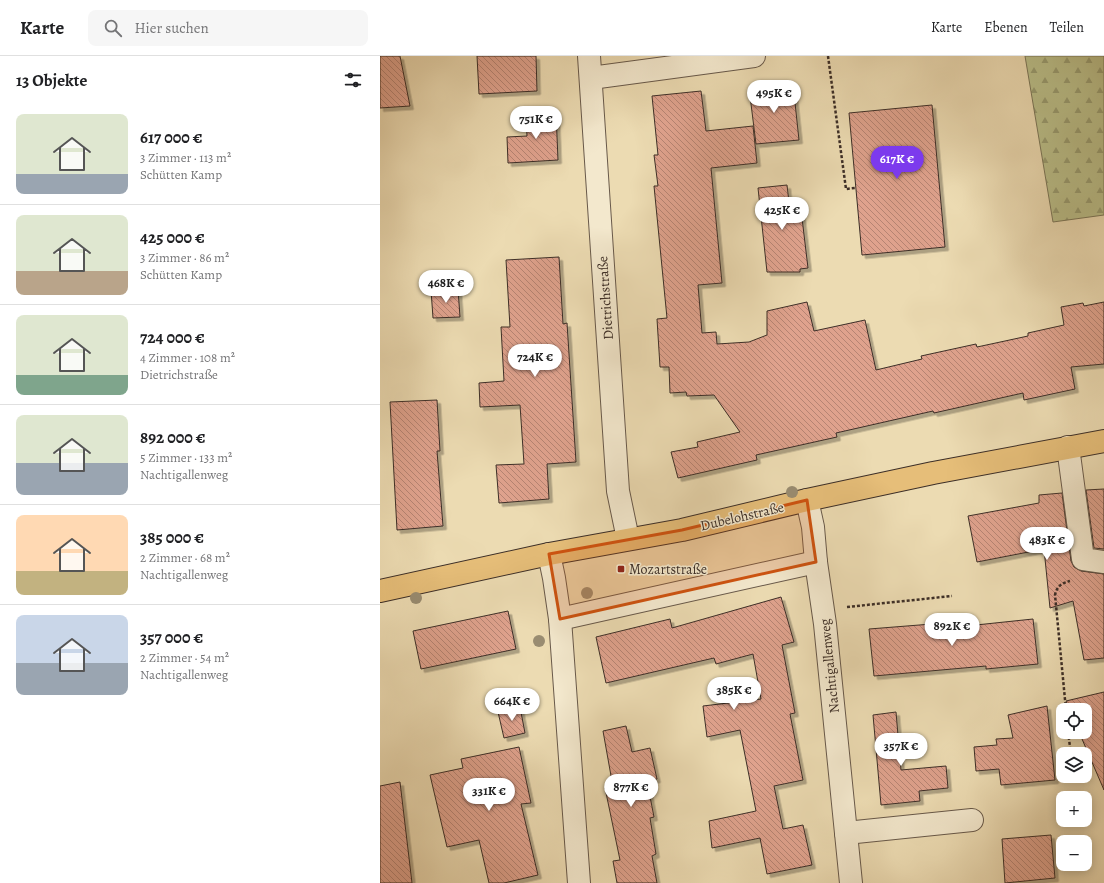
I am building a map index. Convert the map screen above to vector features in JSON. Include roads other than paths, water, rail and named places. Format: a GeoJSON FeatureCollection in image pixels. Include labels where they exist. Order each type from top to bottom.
{"type":"FeatureCollection","features":[{"type":"Feature","properties":{"kind":"main road","name":"Dubelohstraße"},"geometry":{"type":"LineString","coordinates":[[380,591],[549,554],[682,530],[807,500],[925,475],[1104,441]]}},
{"type":"Feature","properties":{"kind":"street","name":"Dietrichstraße"},"geometry":{"type":"LineString","coordinates":[[589,56],[618,491],[628,539]]}},
{"type":"Feature","properties":{"kind":"street"},"geometry":{"type":"LineString","coordinates":[[591,78],[754,56]]}},
{"type":"Feature","properties":{"kind":"street"},"geometry":{"type":"LineString","coordinates":[[1068,447],[1094,561]]}},
{"type":"Feature","properties":{"kind":"street","name":"Nachtigallenweg"},"geometry":{"type":"LineString","coordinates":[[807,500],[813,527],[816,562],[825,624],[851,883]]}},
{"type":"Feature","properties":{"kind":"street"},"geometry":{"type":"LineString","coordinates":[[549,554],[560,619],[580,883]]}},
{"type":"Feature","properties":{"kind":"street"},"geometry":{"type":"LineString","coordinates":[[560,619],[816,562]]}},
{"type":"Feature","properties":{"kind":"street"},"geometry":{"type":"LineString","coordinates":[[846,832],[972,820]]}},
{"type":"Feature","properties":{"kind":"place","name":"Mozartstraße"},"geometry":{"type":"Point","coordinates":[621,569]}}]}
